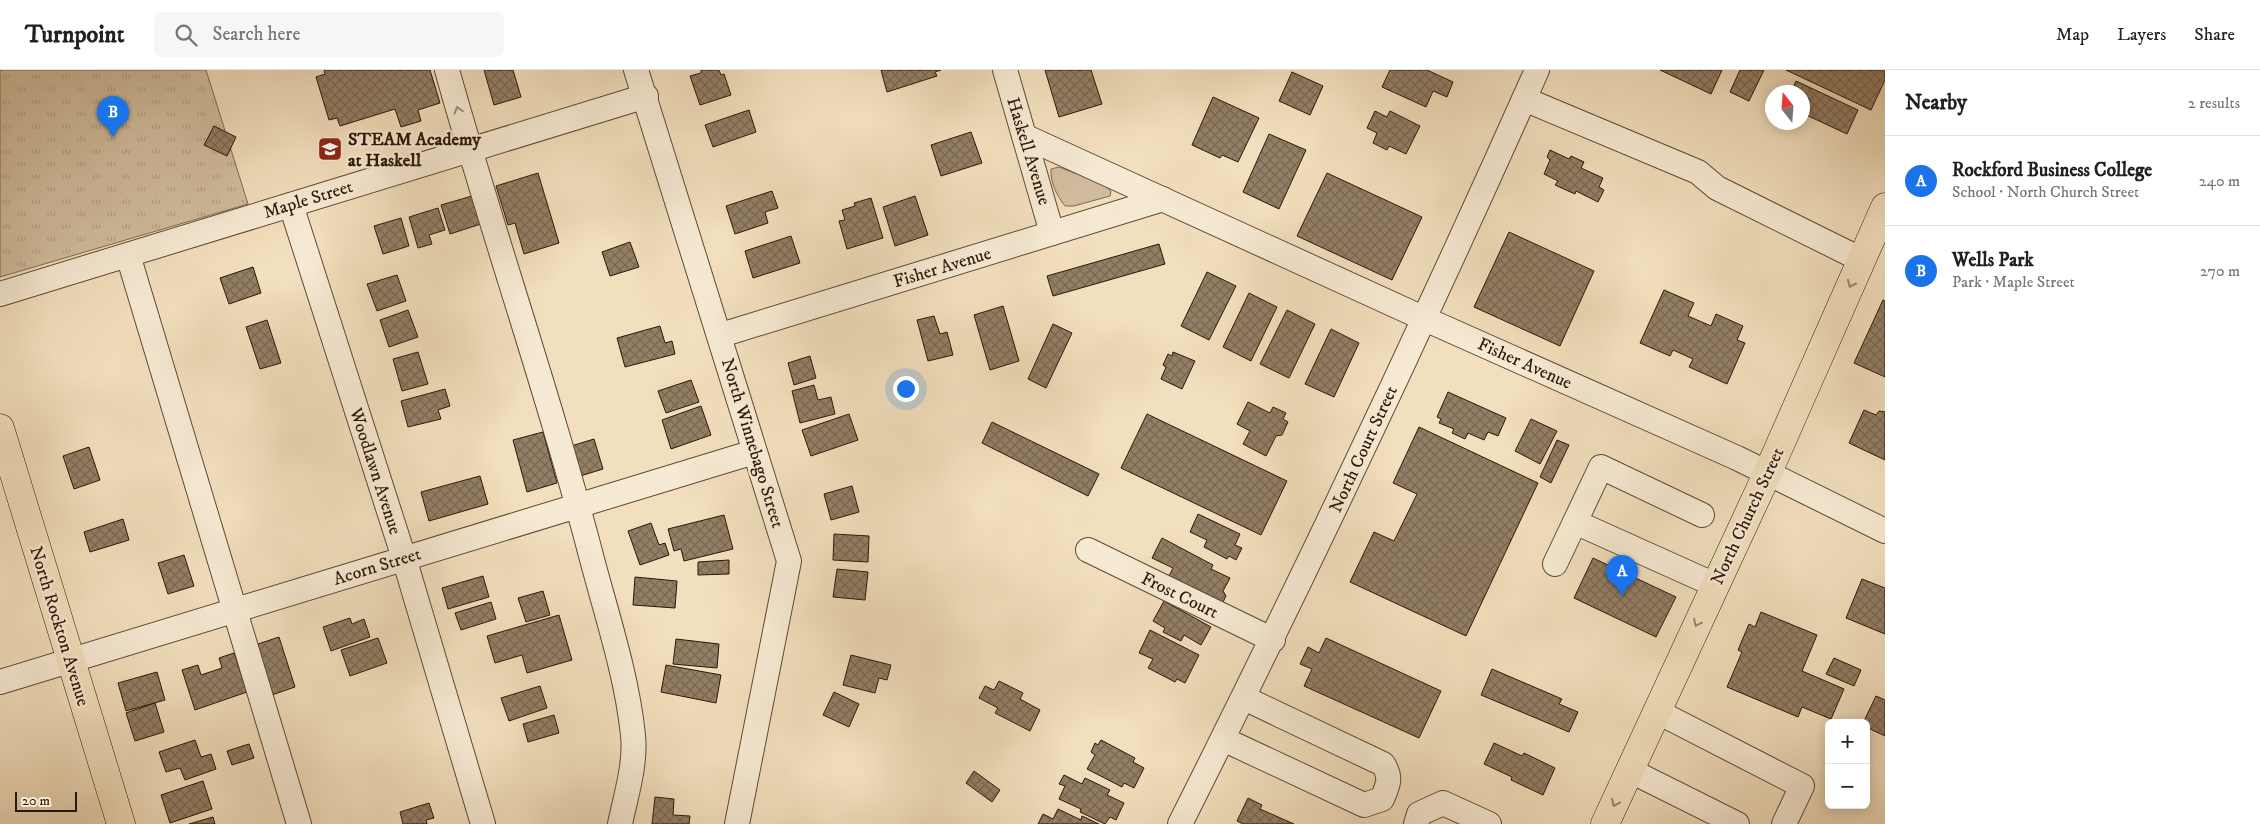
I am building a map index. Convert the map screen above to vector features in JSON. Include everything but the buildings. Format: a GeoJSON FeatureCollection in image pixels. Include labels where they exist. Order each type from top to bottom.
{"type":"FeatureCollection","features":[{"type":"Feature","properties":{"kind":"main road","name":"North Church Street"},"geometry":{"type":"LineString","coordinates":[[1606,824],[1656,711],[1768,472],[1862,260],[1883,219]]}},
{"type":"Feature","properties":{"kind":"main road","name":"North Rockton Avenue"},"geometry":{"type":"LineString","coordinates":[[0,428],[121,824]]}},
{"type":"Feature","properties":{"kind":"street"},"geometry":{"type":"LineString","coordinates":[[447,70],[469,151],[579,506],[625,686],[633,736],[633,759],[620,824]]}},
{"type":"Feature","properties":{"kind":"street","name":"North Winnebago Street"},"geometry":{"type":"LineString","coordinates":[[636,70],[646,96],[721,335],[754,452],[790,560],[737,824]]}},
{"type":"Feature","properties":{"kind":"street","name":"Haskell Avenue"},"geometry":{"type":"LineString","coordinates":[[1005,70],[1052,233]]}},
{"type":"Feature","properties":{"kind":"street","name":"North Court Street"},"geometry":{"type":"LineString","coordinates":[[1180,824],[1244,698],[1425,319],[1537,70]]}},
{"type":"Feature","properties":{"kind":"street","name":"Maple Street"},"geometry":{"type":"LineString","coordinates":[[0,294],[646,96]]}},
{"type":"Feature","properties":{"kind":"street"},"geometry":{"type":"LineString","coordinates":[[1524,98],[1698,172],[1717,188],[1862,260]]}},
{"type":"Feature","properties":{"kind":"street","name":"Fisher Avenue"},"geometry":{"type":"LineString","coordinates":[[1024,136],[1425,319],[1768,472],[1885,531]]}},
{"type":"Feature","properties":{"kind":"street","name":"Fisher Avenue"},"geometry":{"type":"LineString","coordinates":[[721,335],[1164,199]]}},
{"type":"Feature","properties":{"kind":"street","name":"Woodlawn Avenue"},"geometry":{"type":"LineString","coordinates":[[291,204],[404,558],[483,824]]}},
{"type":"Feature","properties":{"kind":"street"},"geometry":{"type":"LineString","coordinates":[[128,255],[299,824]]}},
{"type":"Feature","properties":{"kind":"street","name":"Acorn Street"},"geometry":{"type":"LineString","coordinates":[[0,682],[70,659],[234,611],[754,452]]}},
{"type":"Feature","properties":{"kind":"street"},"geometry":{"type":"LineString","coordinates":[[1554,564],[1601,467],[1702,515]]}},
{"type":"Feature","properties":{"kind":"street"},"geometry":{"type":"LineString","coordinates":[[1575,522],[1715,585]]}},
{"type":"Feature","properties":{"kind":"street","name":"Frost Court"},"geometry":{"type":"LineString","coordinates":[[1088,550],[1272,640]]}},
{"type":"Feature","properties":{"kind":"street"},"geometry":{"type":"LineString","coordinates":[[1223,739],[1364,804],[1382,799],[1390,780],[1383,764],[1244,698]]}},
{"type":"Feature","properties":{"kind":"street"},"geometry":{"type":"LineString","coordinates":[[1656,711],[1802,786],[1784,824]]}},
{"type":"Feature","properties":{"kind":"street"},"geometry":{"type":"LineString","coordinates":[[1631,770],[1737,824]]}},
{"type":"Feature","properties":{"kind":"street"},"geometry":{"type":"LineString","coordinates":[[1416,824],[1419,814],[1443,803],[1489,824]]}},
{"type":"Feature","properties":{"kind":"green space"},"geometry":{"type":"Polygon","coordinates":[[[0,70],[206,70],[248,204],[0,277],[0,70]]]}},
{"type":"Feature","properties":{"kind":"green space"},"geometry":{"type":"Polygon","coordinates":[[[1059,167],[1103,184],[1111,191],[1110,196],[1074,206],[1065,206],[1057,193],[1052,179],[1051,169],[1059,167]]]}},
{"type":"Feature","properties":{"kind":"place","name":"Wells Park"},"geometry":{"type":"Point","coordinates":[113,137]}},
{"type":"Feature","properties":{"kind":"place","name":"STEAM Academy at Haskell"},"geometry":{"type":"Point","coordinates":[330,149]}},
{"type":"Feature","properties":{"kind":"place","name":"Rockford Business College"},"geometry":{"type":"Point","coordinates":[1622,596]}}]}
